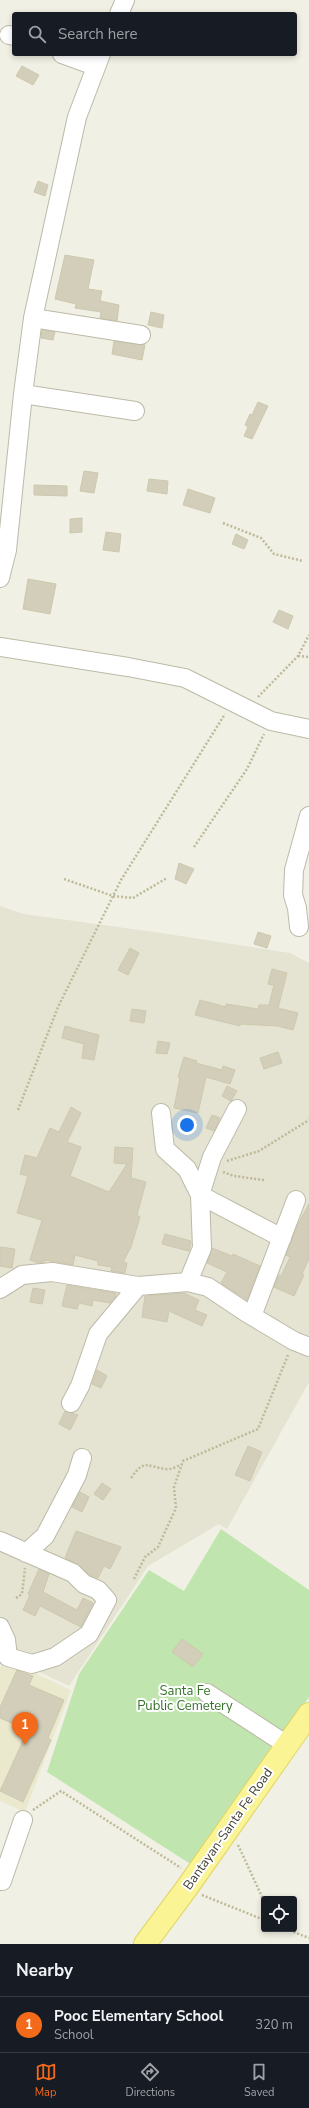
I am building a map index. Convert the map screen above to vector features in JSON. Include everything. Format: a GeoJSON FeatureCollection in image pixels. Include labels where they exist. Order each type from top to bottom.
{"type":"FeatureCollection","features":[{"type":"Feature","properties":{"kind":"main road","name":"Bantayan-Santa Fe Road"},"geometry":{"type":"LineString","coordinates":[[145,1944],[230,1827],[309,1714]]}},
{"type":"Feature","properties":{"kind":"street"},"geometry":{"type":"LineString","coordinates":[[120,12],[125,0]]}},
{"type":"Feature","properties":{"kind":"street"},"geometry":{"type":"LineString","coordinates":[[0,578],[7,550],[23,394],[33,318],[76,117],[98,60],[74,56]]}},
{"type":"Feature","properties":{"kind":"street"},"geometry":{"type":"LineString","coordinates":[[33,318],[141,335]]}},
{"type":"Feature","properties":{"kind":"street"},"geometry":{"type":"LineString","coordinates":[[23,394],[135,411]]}},
{"type":"Feature","properties":{"kind":"street"},"geometry":{"type":"LineString","coordinates":[[0,647],[128,667],[185,678],[271,721],[309,729]]}},
{"type":"Feature","properties":{"kind":"street"},"geometry":{"type":"LineString","coordinates":[[299,927],[297,908],[293,895],[294,870],[309,816]]}},
{"type":"Feature","properties":{"kind":"street"},"geometry":{"type":"LineString","coordinates":[[188,1282],[202,1248],[200,1196],[209,1167],[237,1109]]}},
{"type":"Feature","properties":{"kind":"street"},"geometry":{"type":"LineString","coordinates":[[161,1113],[165,1149],[187,1169],[200,1196],[282,1238]]}},
{"type":"Feature","properties":{"kind":"street"},"geometry":{"type":"LineString","coordinates":[[252,1316],[296,1200]]}},
{"type":"Feature","properties":{"kind":"street"},"geometry":{"type":"LineString","coordinates":[[0,1290],[22,1275],[52,1272],[138,1286],[188,1282],[208,1287],[252,1316],[301,1344]]}},
{"type":"Feature","properties":{"kind":"street"},"geometry":{"type":"LineString","coordinates":[[71,1403],[80,1386],[98,1334],[138,1286]]}},
{"type":"Feature","properties":{"kind":"street"},"geometry":{"type":"LineString","coordinates":[[26,1553],[46,1536],[77,1475],[82,1458]]}},
{"type":"Feature","properties":{"kind":"street"},"geometry":{"type":"LineString","coordinates":[[0,1541],[73,1573],[84,1584],[98,1590],[107,1600],[89,1634],[55,1658],[32,1664],[8,1657],[6,1640],[0,1627]]}},
{"type":"Feature","properties":{"kind":"street"},"geometry":{"type":"LineString","coordinates":[[207,1693],[287,1745]]}},
{"type":"Feature","properties":{"kind":"street"},"geometry":{"type":"LineString","coordinates":[[1,1881],[23,1820]]}},
{"type":"Feature","properties":{"kind":"path"},"geometry":{"type":"LineString","coordinates":[[222,523],[261,538],[274,554],[303,561]]}},
{"type":"Feature","properties":{"kind":"path"},"geometry":{"type":"LineString","coordinates":[[18,1110],[58,1007],[121,880],[239,705],[298,656],[309,635]]}},
{"type":"Feature","properties":{"kind":"path"},"geometry":{"type":"LineString","coordinates":[[298,656],[309,657]]}},
{"type":"Feature","properties":{"kind":"path"},"geometry":{"type":"LineString","coordinates":[[194,848],[247,769],[271,721]]}},
{"type":"Feature","properties":{"kind":"path"},"geometry":{"type":"LineString","coordinates":[[64,879],[113,896],[133,898],[167,878]]}},
{"type":"Feature","properties":{"kind":"path"},"geometry":{"type":"LineString","coordinates":[[209,1167],[259,1151],[309,1120]]}},
{"type":"Feature","properties":{"kind":"path"},"geometry":{"type":"LineString","coordinates":[[209,1167],[234,1176],[264,1180]]}},
{"type":"Feature","properties":{"kind":"path"},"geometry":{"type":"LineString","coordinates":[[134,1579],[145,1557],[158,1547],[176,1508],[174,1486],[183,1461],[258,1429],[301,1344]]}},
{"type":"Feature","properties":{"kind":"path"},"geometry":{"type":"LineString","coordinates":[[131,1478],[138,1467],[149,1464],[168,1470],[182,1465]]}},
{"type":"Feature","properties":{"kind":"path"},"geometry":{"type":"LineString","coordinates":[[16,1598],[22,1594],[26,1553]]}},
{"type":"Feature","properties":{"kind":"path"},"geometry":{"type":"LineString","coordinates":[[23,1820],[37,1805],[61,1791],[190,1883],[261,1918]]}},
{"type":"Feature","properties":{"kind":"path"},"geometry":{"type":"LineString","coordinates":[[230,1827],[262,1896]]}},
{"type":"Feature","properties":{"kind":"path"},"geometry":{"type":"LineString","coordinates":[[294,1932],[309,1938]]}},
{"type":"Feature","properties":{"kind":"shaded area"},"geometry":{"type":"Polygon","coordinates":[[[0,906],[24,914],[290,953],[309,963],[309,1382],[227,1529],[219,1524],[148,1566],[69,1686],[0,1653],[0,906]]]}},
{"type":"Feature","properties":{"kind":"shaded area"},"geometry":{"type":"Polygon","coordinates":[[[4,1659],[71,1690],[25,1812],[0,1801],[0,1668],[4,1659]]]}},
{"type":"Feature","properties":{"kind":"green space","name":"Santa Fe Public Cemetery"},"geometry":{"type":"Polygon","coordinates":[[[221,1529],[309,1590],[309,1697],[192,1865],[47,1772],[79,1674],[149,1570],[184,1591],[221,1529]]]}},
{"type":"Feature","properties":{"kind":"building"},"geometry":{"type":"Polygon","coordinates":[[[22,66],[39,75],[33,85],[16,76],[22,66]]]}},
{"type":"Feature","properties":{"kind":"building"},"geometry":{"type":"Polygon","coordinates":[[[38,181],[48,185],[45,196],[34,192],[38,181]]]}},
{"type":"Feature","properties":{"kind":"building"},"geometry":{"type":"Polygon","coordinates":[[[65,255],[94,260],[88,289],[102,291],[100,301],[119,305],[117,321],[100,318],[101,312],[75,308],[76,304],[55,299],[65,255]]]}},
{"type":"Feature","properties":{"kind":"building"},"geometry":{"type":"Polygon","coordinates":[[[151,312],[164,315],[162,328],[148,325],[151,312]]]}},
{"type":"Feature","properties":{"kind":"building"},"geometry":{"type":"Polygon","coordinates":[[[42,330],[55,332],[53,340],[41,338],[42,330]]]}},
{"type":"Feature","properties":{"kind":"building"},"geometry":{"type":"Polygon","coordinates":[[[114,341],[145,345],[142,360],[112,354],[114,341]]]}},
{"type":"Feature","properties":{"kind":"building"},"geometry":{"type":"Polygon","coordinates":[[[258,402],[268,406],[252,439],[244,436],[248,427],[245,425],[258,402]]]}},
{"type":"Feature","properties":{"kind":"building"},"geometry":{"type":"Polygon","coordinates":[[[84,471],[98,473],[94,493],[80,491],[84,471]]]}},
{"type":"Feature","properties":{"kind":"building"},"geometry":{"type":"Polygon","coordinates":[[[149,479],[168,481],[167,494],[147,491],[149,479]]]}},
{"type":"Feature","properties":{"kind":"building"},"geometry":{"type":"Polygon","coordinates":[[[34,485],[67,486],[67,496],[34,495],[34,485]]]}},
{"type":"Feature","properties":{"kind":"building"},"geometry":{"type":"Polygon","coordinates":[[[188,489],[215,498],[210,513],[183,505],[188,489]]]}},
{"type":"Feature","properties":{"kind":"building"},"geometry":{"type":"Polygon","coordinates":[[[82,518],[82,532],[70,533],[70,519],[82,518]]]}},
{"type":"Feature","properties":{"kind":"building"},"geometry":{"type":"Polygon","coordinates":[[[106,532],[121,534],[119,552],[103,550],[106,532]]]}},
{"type":"Feature","properties":{"kind":"building"},"geometry":{"type":"Polygon","coordinates":[[[236,534],[248,540],[244,549],[232,544],[236,534]]]}},
{"type":"Feature","properties":{"kind":"building"},"geometry":{"type":"Polygon","coordinates":[[[28,579],[56,584],[50,614],[23,609],[28,579]]]}},
{"type":"Feature","properties":{"kind":"building"},"geometry":{"type":"Polygon","coordinates":[[[279,610],[293,616],[288,629],[273,622],[279,610]]]}},
{"type":"Feature","properties":{"kind":"building"},"geometry":{"type":"Polygon","coordinates":[[[179,863],[194,869],[186,884],[175,879],[179,863]]]}},
{"type":"Feature","properties":{"kind":"building"},"geometry":{"type":"Polygon","coordinates":[[[258,932],[271,936],[267,948],[254,944],[258,932]]]}},
{"type":"Feature","properties":{"kind":"building"},"geometry":{"type":"Polygon","coordinates":[[[130,948],[139,953],[128,975],[118,970],[130,948]]]}},
{"type":"Feature","properties":{"kind":"building"},"geometry":{"type":"Polygon","coordinates":[[[272,969],[287,973],[278,1008],[298,1013],[293,1030],[278,1026],[240,1024],[240,1026],[195,1015],[200,1000],[226,1007],[226,1004],[258,1009],[259,1005],[269,1005],[274,985],[268,984],[272,969]]]}},
{"type":"Feature","properties":{"kind":"building"},"geometry":{"type":"Polygon","coordinates":[[[132,1009],[146,1011],[144,1023],[130,1021],[132,1009]]]}},
{"type":"Feature","properties":{"kind":"building"},"geometry":{"type":"Polygon","coordinates":[[[65,1026],[99,1035],[94,1060],[82,1058],[84,1044],[62,1038],[65,1026]]]}},
{"type":"Feature","properties":{"kind":"building"},"geometry":{"type":"Polygon","coordinates":[[[158,1041],[170,1043],[167,1054],[156,1053],[158,1041]]]}},
{"type":"Feature","properties":{"kind":"building"},"geometry":{"type":"Polygon","coordinates":[[[278,1052],[282,1063],[264,1069],[260,1058],[278,1052]]]}},
{"type":"Feature","properties":{"kind":"building"},"geometry":{"type":"Polygon","coordinates":[[[184,1057],[197,1061],[196,1063],[222,1070],[223,1066],[235,1070],[230,1084],[206,1077],[198,1113],[174,1108],[180,1078],[178,1077],[184,1057]]]}},
{"type":"Feature","properties":{"kind":"building"},"geometry":{"type":"Polygon","coordinates":[[[227,1086],[237,1091],[231,1101],[222,1096],[227,1086]]]}},
{"type":"Feature","properties":{"kind":"building"},"geometry":{"type":"Polygon","coordinates":[[[71,1107],[81,1113],[67,1142],[81,1147],[70,1176],[109,1192],[127,1164],[114,1163],[115,1147],[133,1148],[131,1178],[146,1182],[137,1215],[140,1217],[131,1247],[123,1262],[127,1263],[125,1273],[111,1271],[112,1267],[98,1265],[98,1261],[75,1255],[73,1265],[45,1260],[44,1262],[39,1263],[30,1260],[42,1220],[17,1213],[28,1176],[20,1174],[25,1155],[37,1158],[50,1128],[59,1132],[71,1107]]]}},
{"type":"Feature","properties":{"kind":"building"},"geometry":{"type":"Polygon","coordinates":[[[212,1115],[220,1118],[214,1131],[206,1128],[212,1115]]]}},
{"type":"Feature","properties":{"kind":"building"},"geometry":{"type":"Polygon","coordinates":[[[309,1204],[309,1259],[302,1274],[304,1275],[294,1296],[274,1287],[279,1275],[281,1276],[290,1257],[286,1255],[297,1226],[309,1204]]]}},
{"type":"Feature","properties":{"kind":"building"},"geometry":{"type":"Polygon","coordinates":[[[165,1234],[191,1241],[189,1251],[162,1244],[165,1234]]]}},
{"type":"Feature","properties":{"kind":"building"},"geometry":{"type":"Polygon","coordinates":[[[0,1247],[15,1249],[12,1268],[0,1266],[0,1247]]]}},
{"type":"Feature","properties":{"kind":"building"},"geometry":{"type":"Polygon","coordinates":[[[212,1248],[232,1256],[233,1254],[260,1266],[247,1300],[221,1283],[227,1272],[207,1263],[212,1248]]]}},
{"type":"Feature","properties":{"kind":"building"},"geometry":{"type":"Polygon","coordinates":[[[67,1285],[116,1293],[116,1296],[110,1303],[93,1300],[92,1306],[79,1303],[77,1309],[62,1306],[67,1285]]]}},
{"type":"Feature","properties":{"kind":"building"},"geometry":{"type":"Polygon","coordinates":[[[33,1288],[45,1290],[42,1304],[30,1302],[33,1288]]]}},
{"type":"Feature","properties":{"kind":"building"},"geometry":{"type":"Polygon","coordinates":[[[184,1293],[199,1300],[195,1310],[207,1315],[202,1326],[169,1311],[167,1322],[142,1317],[145,1296],[184,1293]]]}},
{"type":"Feature","properties":{"kind":"building"},"geometry":{"type":"Polygon","coordinates":[[[97,1370],[107,1376],[101,1388],[92,1384],[97,1370]]]}},
{"type":"Feature","properties":{"kind":"building"},"geometry":{"type":"Polygon","coordinates":[[[65,1411],[78,1415],[70,1430],[59,1424],[65,1411]]]}},
{"type":"Feature","properties":{"kind":"building"},"geometry":{"type":"Polygon","coordinates":[[[248,1446],[262,1452],[250,1481],[235,1475],[248,1446]]]}},
{"type":"Feature","properties":{"kind":"building"},"geometry":{"type":"Polygon","coordinates":[[[102,1483],[111,1489],[103,1500],[94,1494],[102,1483]]]}},
{"type":"Feature","properties":{"kind":"building"},"geometry":{"type":"Polygon","coordinates":[[[80,1492],[89,1497],[82,1512],[72,1507],[80,1492]]]}},
{"type":"Feature","properties":{"kind":"building"},"geometry":{"type":"Polygon","coordinates":[[[76,1531],[121,1547],[110,1569],[104,1566],[98,1578],[90,1575],[77,1564],[65,1558],[76,1531]]]}},
{"type":"Feature","properties":{"kind":"building"},"geometry":{"type":"Polygon","coordinates":[[[39,1569],[49,1574],[43,1592],[77,1610],[83,1598],[93,1603],[81,1627],[40,1606],[35,1616],[23,1610],[39,1569]]]}},
{"type":"Feature","properties":{"kind":"building"},"geometry":{"type":"Polygon","coordinates":[[[182,1639],[203,1654],[193,1667],[172,1652],[182,1639]]]}},
{"type":"Feature","properties":{"kind":"building"},"geometry":{"type":"Polygon","coordinates":[[[17,1670],[33,1676],[29,1685],[64,1700],[48,1738],[51,1740],[23,1802],[0,1791],[28,1730],[0,1718],[0,1707],[17,1670]]]}},
{"type":"Feature","properties":{"kind":"place","name":"Pooc Elementary School"},"geometry":{"type":"Point","coordinates":[25,1745]}}]}
